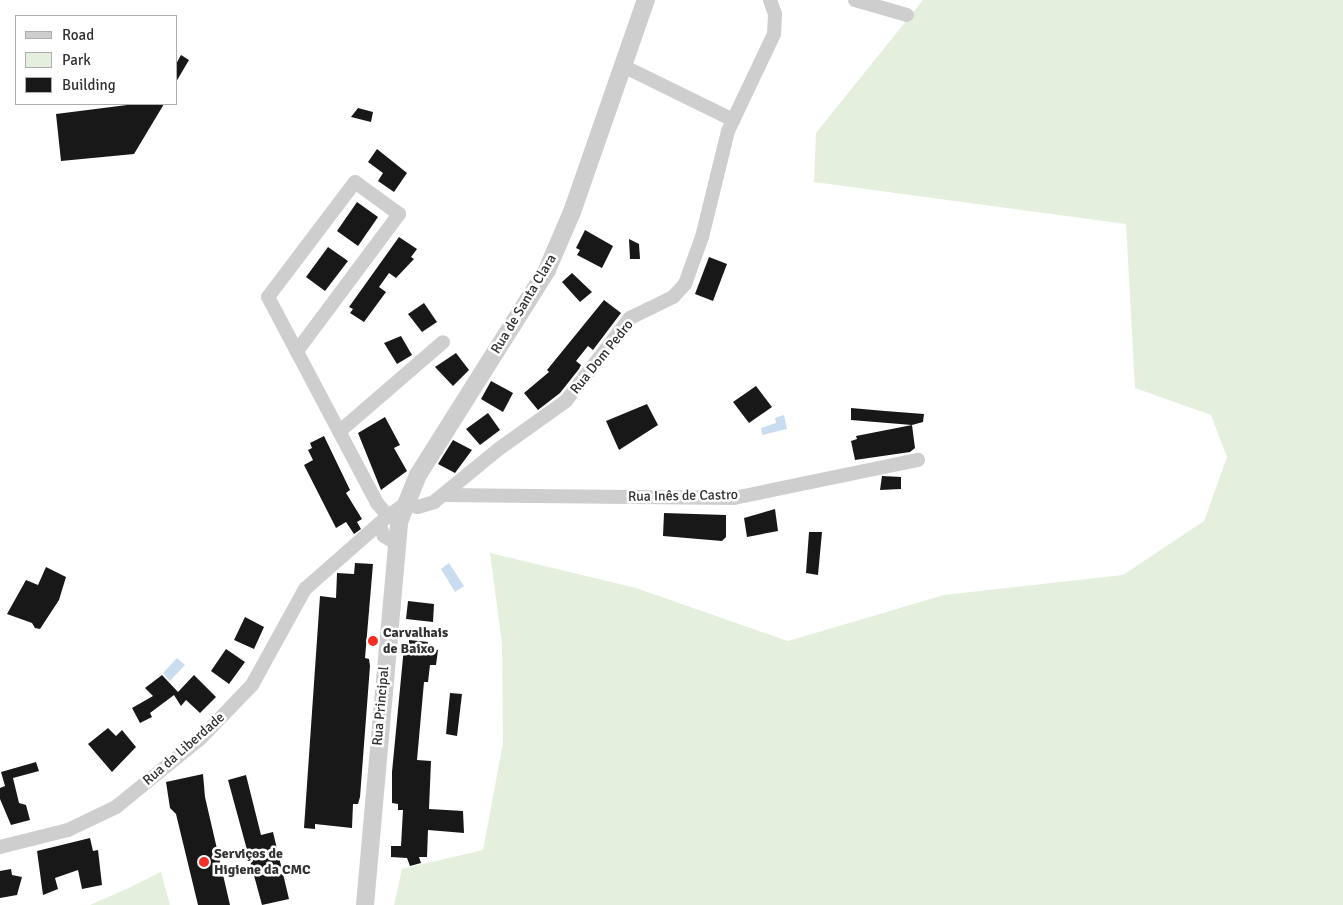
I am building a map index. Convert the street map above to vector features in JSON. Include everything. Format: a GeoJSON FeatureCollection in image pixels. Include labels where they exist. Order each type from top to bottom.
{"type":"FeatureCollection","features":[{"type":"Feature","properties":{"kind":"street","name":"Rua de Santa Clara"},"geometry":{"type":"LineString","coordinates":[[394,513],[547,270],[572,212],[646,0]]}},
{"type":"Feature","properties":{"kind":"street","name":"Rua Dom Pedro"},"geometry":{"type":"LineString","coordinates":[[394,513],[424,507],[445,495],[500,448],[566,401],[630,318],[673,297],[685,284],[702,237],[734,120],[774,34],[775,14],[770,0]]}},
{"type":"Feature","properties":{"kind":"street"},"geometry":{"type":"LineString","coordinates":[[855,0],[907,15]]}},
{"type":"Feature","properties":{"kind":"street"},"geometry":{"type":"LineString","coordinates":[[623,66],[734,120]]}},
{"type":"Feature","properties":{"kind":"street"},"geometry":{"type":"LineString","coordinates":[[297,351],[399,214],[355,182],[268,297],[377,503],[394,513],[384,536],[394,542]]}},
{"type":"Feature","properties":{"kind":"street"},"geometry":{"type":"LineString","coordinates":[[340,432],[443,342]]}},
{"type":"Feature","properties":{"kind":"street","name":"Rua Inês de Castro"},"geometry":{"type":"LineString","coordinates":[[445,495],[734,498],[918,460]]}},
{"type":"Feature","properties":{"kind":"street","name":"Rua Principal"},"geometry":{"type":"LineString","coordinates":[[365,905],[394,542],[394,513]]}},
{"type":"Feature","properties":{"kind":"street","name":"Rua da Liberdade"},"geometry":{"type":"LineString","coordinates":[[0,847],[68,830],[116,807],[201,738],[252,686],[305,588],[394,513]]}},
{"type":"Feature","properties":{"kind":"green space"},"geometry":{"type":"Polygon","coordinates":[[[923,0],[1343,0],[1343,905],[394,905],[402,869],[483,850],[503,743],[502,644],[490,553],[636,588],[788,641],[944,595],[1123,575],[1204,521],[1227,457],[1211,415],[1135,388],[1126,224],[814,182],[816,133],[923,0]]]}},
{"type":"Feature","properties":{"kind":"green space"},"geometry":{"type":"Polygon","coordinates":[[[161,872],[170,905],[90,905],[131,887],[161,872]]]}},
{"type":"Feature","properties":{"kind":"water"},"geometry":{"type":"Polygon","coordinates":[[[784,415],[787,429],[762,435],[761,428],[776,423],[775,418],[784,415]]]}},
{"type":"Feature","properties":{"kind":"water"},"geometry":{"type":"Polygon","coordinates":[[[449,563],[464,586],[455,592],[441,569],[449,563]]]}},
{"type":"Feature","properties":{"kind":"water"},"geometry":{"type":"Polygon","coordinates":[[[177,658],[185,665],[170,681],[163,673],[177,658]]]}},
{"type":"Feature","properties":{"kind":"building"},"geometry":{"type":"Polygon","coordinates":[[[181,55],[189,60],[178,79],[178,60],[181,55]]]}},
{"type":"Feature","properties":{"kind":"building"},"geometry":{"type":"Polygon","coordinates":[[[127,105],[163,105],[134,154],[61,161],[56,114],[127,105]]]}},
{"type":"Feature","properties":{"kind":"building"},"geometry":{"type":"Polygon","coordinates":[[[358,108],[373,112],[371,122],[351,117],[358,108]]]}},
{"type":"Feature","properties":{"kind":"building"},"geometry":{"type":"Polygon","coordinates":[[[377,149],[407,173],[394,192],[378,181],[383,173],[368,162],[377,149]]]}},
{"type":"Feature","properties":{"kind":"building"},"geometry":{"type":"Polygon","coordinates":[[[357,202],[378,217],[358,246],[337,231],[357,202]]]}},
{"type":"Feature","properties":{"kind":"building"},"geometry":{"type":"Polygon","coordinates":[[[585,230],[613,246],[602,268],[577,255],[580,250],[576,248],[585,230]]]}},
{"type":"Feature","properties":{"kind":"building"},"geometry":{"type":"Polygon","coordinates":[[[399,237],[417,249],[411,257],[414,259],[396,278],[389,273],[379,287],[386,292],[364,322],[350,313],[353,309],[349,307],[399,237]]]}},
{"type":"Feature","properties":{"kind":"building"},"geometry":{"type":"Polygon","coordinates":[[[629,239],[639,244],[640,259],[630,259],[629,239]]]}},
{"type":"Feature","properties":{"kind":"building"},"geometry":{"type":"Polygon","coordinates":[[[328,247],[348,261],[325,291],[306,277],[328,247]]]}},
{"type":"Feature","properties":{"kind":"building"},"geometry":{"type":"Polygon","coordinates":[[[709,257],[727,264],[713,301],[695,294],[709,257]]]}},
{"type":"Feature","properties":{"kind":"building"},"geometry":{"type":"Polygon","coordinates":[[[572,273],[592,292],[580,302],[562,282],[572,273]]]}},
{"type":"Feature","properties":{"kind":"building"},"geometry":{"type":"Polygon","coordinates":[[[604,300],[621,313],[593,350],[588,346],[576,361],[581,365],[579,369],[560,393],[538,410],[524,393],[549,372],[547,370],[604,300]]]}},
{"type":"Feature","properties":{"kind":"building"},"geometry":{"type":"Polygon","coordinates":[[[424,303],[437,322],[422,332],[408,314],[424,303]]]}},
{"type":"Feature","properties":{"kind":"building"},"geometry":{"type":"Polygon","coordinates":[[[401,336],[412,355],[397,364],[384,343],[401,336]]]}},
{"type":"Feature","properties":{"kind":"building"},"geometry":{"type":"Polygon","coordinates":[[[456,353],[469,370],[453,386],[435,367],[456,353]]]}},
{"type":"Feature","properties":{"kind":"building"},"geometry":{"type":"Polygon","coordinates":[[[491,381],[513,393],[503,412],[481,399],[491,381]]]}},
{"type":"Feature","properties":{"kind":"building"},"geometry":{"type":"Polygon","coordinates":[[[756,386],[772,407],[749,423],[733,402],[756,386]]]}},
{"type":"Feature","properties":{"kind":"building"},"geometry":{"type":"Polygon","coordinates":[[[647,404],[658,425],[619,450],[606,421],[647,404]]]}},
{"type":"Feature","properties":{"kind":"building"},"geometry":{"type":"Polygon","coordinates":[[[851,408],[924,414],[923,422],[912,425],[851,420],[851,408]]]}},
{"type":"Feature","properties":{"kind":"building"},"geometry":{"type":"Polygon","coordinates":[[[488,413],[500,430],[480,445],[466,429],[488,413]]]}},
{"type":"Feature","properties":{"kind":"building"},"geometry":{"type":"Polygon","coordinates":[[[385,417],[400,445],[394,448],[407,471],[381,490],[358,433],[385,417]]]}},
{"type":"Feature","properties":{"kind":"building"},"geometry":{"type":"Polygon","coordinates":[[[912,425],[915,448],[910,452],[855,460],[851,441],[857,439],[856,436],[912,425]]]}},
{"type":"Feature","properties":{"kind":"building"},"geometry":{"type":"Polygon","coordinates":[[[324,436],[350,490],[346,493],[362,519],[357,522],[361,529],[354,534],[346,522],[336,528],[304,465],[313,460],[308,450],[312,448],[310,443],[324,436]]]}},
{"type":"Feature","properties":{"kind":"building"},"geometry":{"type":"Polygon","coordinates":[[[453,440],[472,450],[455,473],[438,464],[453,440]]]}},
{"type":"Feature","properties":{"kind":"building"},"geometry":{"type":"Polygon","coordinates":[[[882,476],[901,477],[901,489],[880,490],[882,476]]]}},
{"type":"Feature","properties":{"kind":"building"},"geometry":{"type":"Polygon","coordinates":[[[775,509],[778,531],[747,537],[744,518],[775,509]]]}},
{"type":"Feature","properties":{"kind":"building"},"geometry":{"type":"Polygon","coordinates":[[[664,513],[726,515],[726,537],[722,541],[663,536],[664,513]]]}},
{"type":"Feature","properties":{"kind":"building"},"geometry":{"type":"Polygon","coordinates":[[[809,532],[822,532],[818,575],[806,573],[809,532]]]}},
{"type":"Feature","properties":{"kind":"building"},"geometry":{"type":"Polygon","coordinates":[[[355,563],[373,564],[365,658],[369,659],[370,666],[360,797],[358,804],[353,804],[352,828],[315,824],[315,829],[304,828],[320,596],[336,598],[337,573],[354,574],[355,563]]]}},
{"type":"Feature","properties":{"kind":"building"},"geometry":{"type":"Polygon","coordinates":[[[46,567],[66,577],[59,600],[40,629],[35,628],[32,623],[7,614],[26,580],[38,585],[46,567]]]}},
{"type":"Feature","properties":{"kind":"building"},"geometry":{"type":"Polygon","coordinates":[[[408,601],[434,604],[433,622],[406,619],[408,601]]]}},
{"type":"Feature","properties":{"kind":"building"},"geometry":{"type":"Polygon","coordinates":[[[245,617],[264,627],[254,649],[234,640],[245,617]]]}},
{"type":"Feature","properties":{"kind":"building"},"geometry":{"type":"Polygon","coordinates":[[[409,640],[428,642],[427,649],[438,650],[436,665],[430,665],[428,682],[424,682],[417,760],[431,761],[429,809],[463,811],[464,833],[428,830],[427,857],[419,857],[421,863],[410,866],[407,858],[391,857],[391,846],[401,846],[403,810],[398,810],[398,804],[392,803],[392,772],[404,647],[409,648],[409,640]]]}},
{"type":"Feature","properties":{"kind":"building"},"geometry":{"type":"Polygon","coordinates":[[[226,649],[245,662],[229,684],[211,671],[226,649]]]}},
{"type":"Feature","properties":{"kind":"building"},"geometry":{"type":"Polygon","coordinates":[[[162,675],[178,692],[194,675],[216,697],[200,713],[186,700],[181,706],[174,695],[150,713],[152,717],[140,723],[132,708],[153,696],[145,688],[162,675]]]}},
{"type":"Feature","properties":{"kind":"building"},"geometry":{"type":"Polygon","coordinates":[[[450,693],[462,694],[457,736],[446,734],[450,693]]]}},
{"type":"Feature","properties":{"kind":"building"},"geometry":{"type":"Polygon","coordinates":[[[108,728],[116,736],[122,730],[136,747],[112,772],[88,744],[108,728]]]}},
{"type":"Feature","properties":{"kind":"building"},"geometry":{"type":"Polygon","coordinates":[[[36,762],[39,771],[13,778],[19,803],[26,805],[30,820],[11,825],[0,799],[0,788],[5,786],[1,772],[36,762]]]}},
{"type":"Feature","properties":{"kind":"building","name":"Serviços de Higiene da CMC"},"geometry":{"type":"Polygon","coordinates":[[[203,774],[205,797],[230,905],[198,905],[176,814],[170,808],[166,782],[203,774]]]}},
{"type":"Feature","properties":{"kind":"building","name":"Serviços de Higiene da CMC"},"geometry":{"type":"Polygon","coordinates":[[[246,775],[261,835],[273,832],[289,899],[262,905],[228,780],[246,775]]]}},
{"type":"Feature","properties":{"kind":"building"},"geometry":{"type":"Polygon","coordinates":[[[90,838],[93,851],[98,850],[102,885],[82,889],[78,870],[55,878],[58,889],[43,895],[37,851],[90,838]]]}},
{"type":"Feature","properties":{"kind":"building"},"geometry":{"type":"Polygon","coordinates":[[[11,869],[12,875],[22,877],[17,895],[0,898],[0,871],[11,869]]]}},
{"type":"Feature","properties":{"kind":"place","name":"Carvalhais de Baixo"},"geometry":{"type":"Point","coordinates":[373,641]}},
{"type":"Feature","properties":{"kind":"place","name":"Serviços de Higiene da CMC"},"geometry":{"type":"Point","coordinates":[204,862]}}]}
